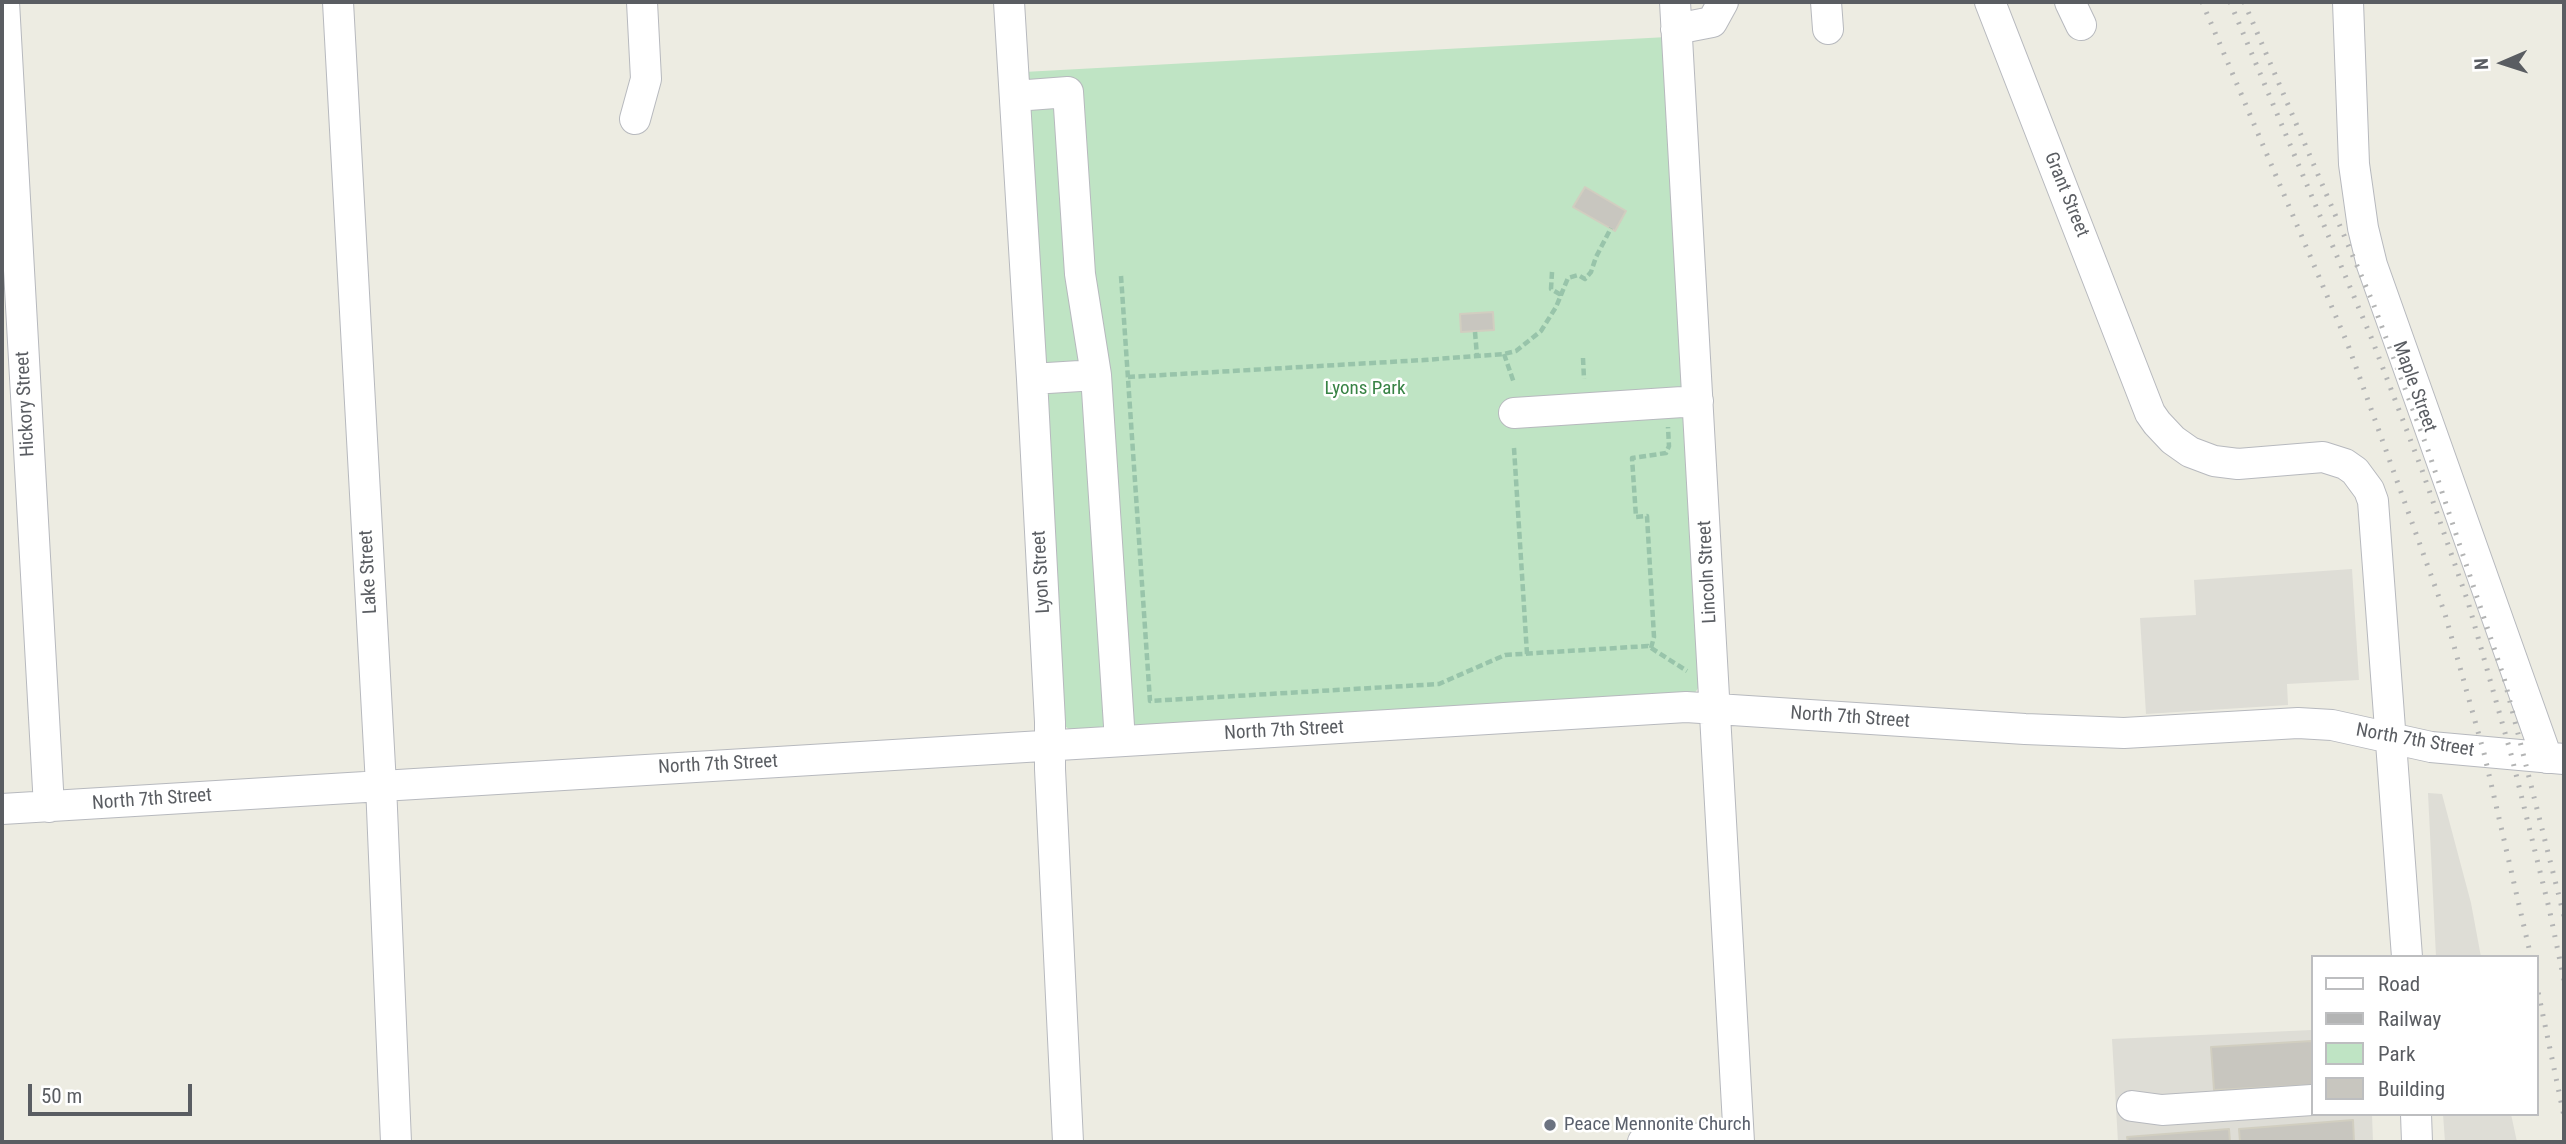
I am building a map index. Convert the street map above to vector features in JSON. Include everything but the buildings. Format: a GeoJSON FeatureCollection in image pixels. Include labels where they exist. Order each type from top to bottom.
{"type":"FeatureCollection","features":[{"type":"Feature","properties":{"kind":"street","name":"Hickory Street"},"geometry":{"type":"LineString","coordinates":[[4,2],[49,807]]}},
{"type":"Feature","properties":{"kind":"street","name":"Lake Street"},"geometry":{"type":"LineString","coordinates":[[338,2],[381,785],[396,1142]]}},
{"type":"Feature","properties":{"kind":"street"},"geometry":{"type":"LineString","coordinates":[[635,119],[646,79],[642,2]]}},
{"type":"Feature","properties":{"kind":"street","name":"Lyon Street"},"geometry":{"type":"LineString","coordinates":[[1009,2],[1032,379],[1068,1142]]}},
{"type":"Feature","properties":{"kind":"street"},"geometry":{"type":"LineString","coordinates":[[1676,15],[1712,22],[1723,2]]}},
{"type":"Feature","properties":{"kind":"street","name":"Grant Street"},"geometry":{"type":"LineString","coordinates":[[1990,2],[2150,413],[2173,440],[2190,452],[2214,461],[2238,464],[2323,457],[2345,464],[2363,480],[2373,501],[2392,739]]}},
{"type":"Feature","properties":{"kind":"street","name":"Maple Street"},"geometry":{"type":"LineString","coordinates":[[2348,2],[2354,164],[2363,228],[2372,265],[2390,322],[2555,759]]}},
{"type":"Feature","properties":{"kind":"street","name":"Lincoln Street"},"geometry":{"type":"LineString","coordinates":[[1676,15],[1738,1139]]}},
{"type":"Feature","properties":{"kind":"street"},"geometry":{"type":"LineString","coordinates":[[1015,96],[1068,92],[1080,274],[1096,376],[1120,741]]}},
{"type":"Feature","properties":{"kind":"street"},"geometry":{"type":"LineString","coordinates":[[1032,379],[1096,376]]}},
{"type":"Feature","properties":{"kind":"street"},"geometry":{"type":"LineString","coordinates":[[1514,413],[1698,401]]}},
{"type":"Feature","properties":{"kind":"street","name":"North 7th Street"},"geometry":{"type":"LineString","coordinates":[[2,810],[1686,707],[1714,699],[2025,729],[2124,733],[2298,723],[2332,725],[2454,750],[2555,759]]}},
{"type":"Feature","properties":{"kind":"street"},"geometry":{"type":"LineString","coordinates":[[2392,739],[2407,955]]}},
{"type":"Feature","properties":{"kind":"street"},"geometry":{"type":"LineString","coordinates":[[2132,1106],[2162,1110],[2310,1100]]}},
{"type":"Feature","properties":{"kind":"street"},"geometry":{"type":"LineString","coordinates":[[2416,1116],[2417,1142]]}},
{"type":"Feature","properties":{"kind":"street"},"geometry":{"type":"LineString","coordinates":[[1643,1142],[1738,1139]]}},
{"type":"Feature","properties":{"kind":"path"},"geometry":{"type":"LineString","coordinates":[[1128,377],[1477,356],[1516,351],[1534,340],[1549,320],[1568,278],[1578,275],[1585,279],[1591,272],[1595,257],[1611,228]]}},
{"type":"Feature","properties":{"kind":"path"},"geometry":{"type":"LineString","coordinates":[[1552,272],[1550,289],[1561,295]]}},
{"type":"Feature","properties":{"kind":"path"},"geometry":{"type":"LineString","coordinates":[[1121,275],[1150,701],[1439,684],[1505,655],[1651,648],[1714,699]]}},
{"type":"Feature","properties":{"kind":"path"},"geometry":{"type":"LineString","coordinates":[[1475,332],[1477,356]]}},
{"type":"Feature","properties":{"kind":"path"},"geometry":{"type":"LineString","coordinates":[[1504,354],[1514,383]]}},
{"type":"Feature","properties":{"kind":"path"},"geometry":{"type":"LineString","coordinates":[[1583,358],[1584,379]]}},
{"type":"Feature","properties":{"kind":"path"},"geometry":{"type":"LineString","coordinates":[[1651,648],[1654,637],[1647,516],[1636,517],[1632,458],[1662,455],[1668,450],[1667,403]]}},
{"type":"Feature","properties":{"kind":"path"},"geometry":{"type":"LineString","coordinates":[[1514,448],[1527,654]]}},
{"type":"Feature","properties":{"kind":"shaded area"},"geometry":{"type":"Polygon","coordinates":[[[2352,569],[2359,680],[2287,684],[2288,705],[2146,714],[2140,618],[2196,615],[2194,580],[2352,569]]]}},
{"type":"Feature","properties":{"kind":"shaded area"},"geometry":{"type":"Polygon","coordinates":[[[2428,793],[2442,794],[2471,903],[2481,955],[2436,955],[2428,793]]]}},
{"type":"Feature","properties":{"kind":"shaded area"},"geometry":{"type":"Polygon","coordinates":[[[2310,1030],[2310,1116],[2372,1116],[2373,1142],[2118,1142],[2112,1039],[2310,1030]]]}},
{"type":"Feature","properties":{"kind":"shaded area"},"geometry":{"type":"Polygon","coordinates":[[[2443,1116],[2511,1116],[2517,1142],[2445,1142],[2443,1116]]]}},
{"type":"Feature","properties":{"kind":"green space","name":"Lyons Park"},"geometry":{"type":"Polygon","coordinates":[[[1667,37],[1701,684],[1694,694],[1072,731],[1066,727],[1063,718],[1024,72],[1667,37]]]}},
{"type":"Feature","properties":{"kind":"railway"},"geometry":{"type":"LineString","coordinates":[[2202,2],[2348,345],[2445,614],[2484,753],[2531,955]]}},
{"type":"Feature","properties":{"kind":"railway"},"geometry":{"type":"LineString","coordinates":[[2230,2],[2371,337],[2422,470],[2468,602],[2511,754],[2564,980]]}},
{"type":"Feature","properties":{"kind":"railway"},"geometry":{"type":"LineString","coordinates":[[2244,2],[2373,303],[2428,450],[2504,678],[2564,916]]}},
{"type":"Feature","properties":{"kind":"railway"},"geometry":{"type":"LineString","coordinates":[[2538,992],[2564,1116]]}},
{"type":"Feature","properties":{"kind":"place","name":"Peace Mennonite Church"},"geometry":{"type":"Point","coordinates":[1550,1125]}}]}
